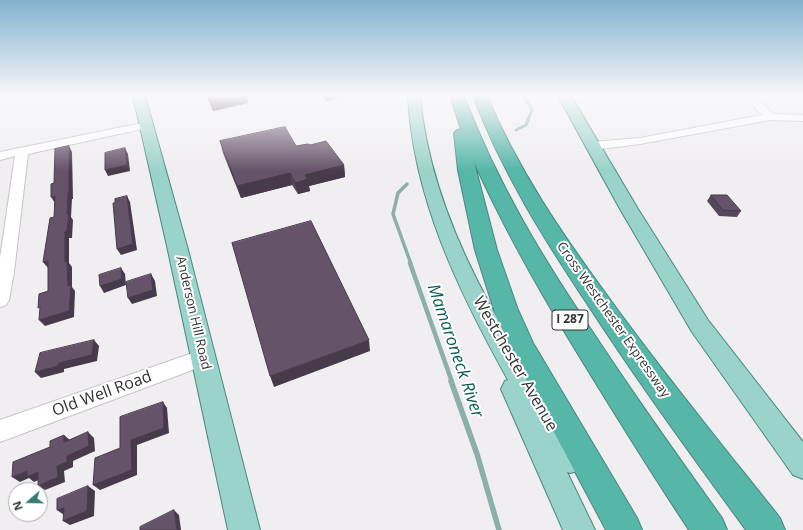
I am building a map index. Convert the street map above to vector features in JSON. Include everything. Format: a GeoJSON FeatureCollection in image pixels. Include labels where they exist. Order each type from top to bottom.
{"type":"FeatureCollection","features":[{"type":"Feature","properties":{"kind":"highway"},"geometry":{"type":"LineString","coordinates":[[461,121],[468,170],[486,250],[506,310],[523,349],[625,530]]}},
{"type":"Feature","properties":{"kind":"highway","name":"I 287"},"geometry":{"type":"LineString","coordinates":[[467,121],[484,164],[508,212],[543,275],[621,399],[710,530]]}},
{"type":"Feature","properties":{"kind":"highway","name":"Cross Westchester Expressway"},"geometry":{"type":"LineString","coordinates":[[490,121],[507,156],[556,239],[629,346],[768,530]]}},
{"type":"Feature","properties":{"kind":"highway"},"geometry":{"type":"LineString","coordinates":[[718,465],[775,530]]}},
{"type":"Feature","properties":{"kind":"main road","name":"Anderson Hill Road"},"geometry":{"type":"LineString","coordinates":[[146,121],[204,357],[244,530]]}},
{"type":"Feature","properties":{"kind":"main road","name":"Westchester Avenue"},"geometry":{"type":"LineString","coordinates":[[416,121],[423,165],[444,228],[484,314],[540,412],[618,530]]}},
{"type":"Feature","properties":{"kind":"main road"},"geometry":{"type":"LineString","coordinates":[[578,121],[700,326],[803,465]]}},
{"type":"Feature","properties":{"kind":"main road"},"geometry":{"type":"LineString","coordinates":[[656,253],[732,356],[803,444]]}},
{"type":"Feature","properties":{"kind":"main road"},"geometry":{"type":"LineString","coordinates":[[484,314],[522,408],[579,530]]}},
{"type":"Feature","properties":{"kind":"street"},"geometry":{"type":"LineString","coordinates":[[592,146],[640,141],[750,121]]}},
{"type":"Feature","properties":{"kind":"street"},"geometry":{"type":"LineString","coordinates":[[0,156],[147,125]]}},
{"type":"Feature","properties":{"kind":"street"},"geometry":{"type":"LineString","coordinates":[[0,300],[6,272],[22,151]]}},
{"type":"Feature","properties":{"kind":"street","name":"Old Well Road"},"geometry":{"type":"LineString","coordinates":[[0,431],[204,357]]}},
{"type":"Feature","properties":{"kind":"building"},"geometry":{"type":"Polygon","coordinates":[[[285,127],[296,146],[310,145],[326,141],[344,165],[305,175],[308,179],[295,183],[290,173],[237,186],[220,141],[285,127]]]}},
{"type":"Feature","properties":{"kind":"building"},"geometry":{"type":"Polygon","coordinates":[[[69,146],[69,193],[67,214],[69,214],[67,231],[65,232],[65,262],[67,261],[68,286],[71,285],[69,311],[39,320],[39,294],[48,291],[48,261],[43,262],[50,218],[54,217],[55,196],[51,197],[51,184],[54,183],[55,149],[69,146]]]}},
{"type":"Feature","properties":{"kind":"building"},"geometry":{"type":"Polygon","coordinates":[[[125,148],[127,165],[105,170],[105,153],[125,148]]]}},
{"type":"Feature","properties":{"kind":"building"},"geometry":{"type":"Polygon","coordinates":[[[711,195],[727,195],[741,211],[723,210],[711,195]]]}},
{"type":"Feature","properties":{"kind":"building"},"geometry":{"type":"Polygon","coordinates":[[[127,196],[133,244],[117,249],[113,203],[115,203],[115,199],[127,196]]]}},
{"type":"Feature","properties":{"kind":"building"},"geometry":{"type":"Polygon","coordinates":[[[311,221],[369,340],[270,376],[232,243],[311,221]]]}},
{"type":"Feature","properties":{"kind":"building"},"geometry":{"type":"Polygon","coordinates":[[[121,268],[122,279],[100,286],[99,275],[121,268]]]}},
{"type":"Feature","properties":{"kind":"building"},"geometry":{"type":"Polygon","coordinates":[[[151,274],[153,290],[128,298],[126,282],[151,274]]]}},
{"type":"Feature","properties":{"kind":"building"},"geometry":{"type":"Polygon","coordinates":[[[94,340],[92,355],[59,363],[58,366],[35,372],[40,353],[94,340]]]}},
{"type":"Feature","properties":{"kind":"building"},"geometry":{"type":"Polygon","coordinates":[[[163,402],[164,428],[131,440],[132,470],[93,485],[95,458],[120,448],[120,417],[163,402]]]}},
{"type":"Feature","properties":{"kind":"building"},"geometry":{"type":"Polygon","coordinates":[[[88,432],[89,446],[67,456],[67,462],[57,466],[58,477],[47,482],[38,482],[38,472],[27,477],[27,471],[12,477],[13,462],[50,447],[50,441],[64,435],[64,442],[88,432]]]}},
{"type":"Feature","properties":{"kind":"building"},"geometry":{"type":"Polygon","coordinates":[[[88,486],[87,511],[63,521],[64,508],[57,510],[57,499],[88,486]]]}},
{"type":"Feature","properties":{"kind":"building"},"geometry":{"type":"Polygon","coordinates":[[[174,510],[177,530],[140,530],[140,527],[174,510]]]}},
{"type":"Feature","properties":{"kind":"waterway","name":"Mamaroneck River"},"geometry":{"type":"LineString","coordinates":[[516,130],[526,125],[528,121]]}},
{"type":"Feature","properties":{"kind":"waterway","name":"Mamaroneck River"},"geometry":{"type":"LineString","coordinates":[[407,184],[398,193],[393,214],[411,264]]}},
{"type":"Feature","properties":{"kind":"waterway","name":"Mamaroneck River"},"geometry":{"type":"LineString","coordinates":[[410,263],[452,382]]}},
{"type":"Feature","properties":{"kind":"waterway","name":"Mamaroneck River"},"geometry":{"type":"LineString","coordinates":[[451,381],[477,454],[499,530]]}}]}
